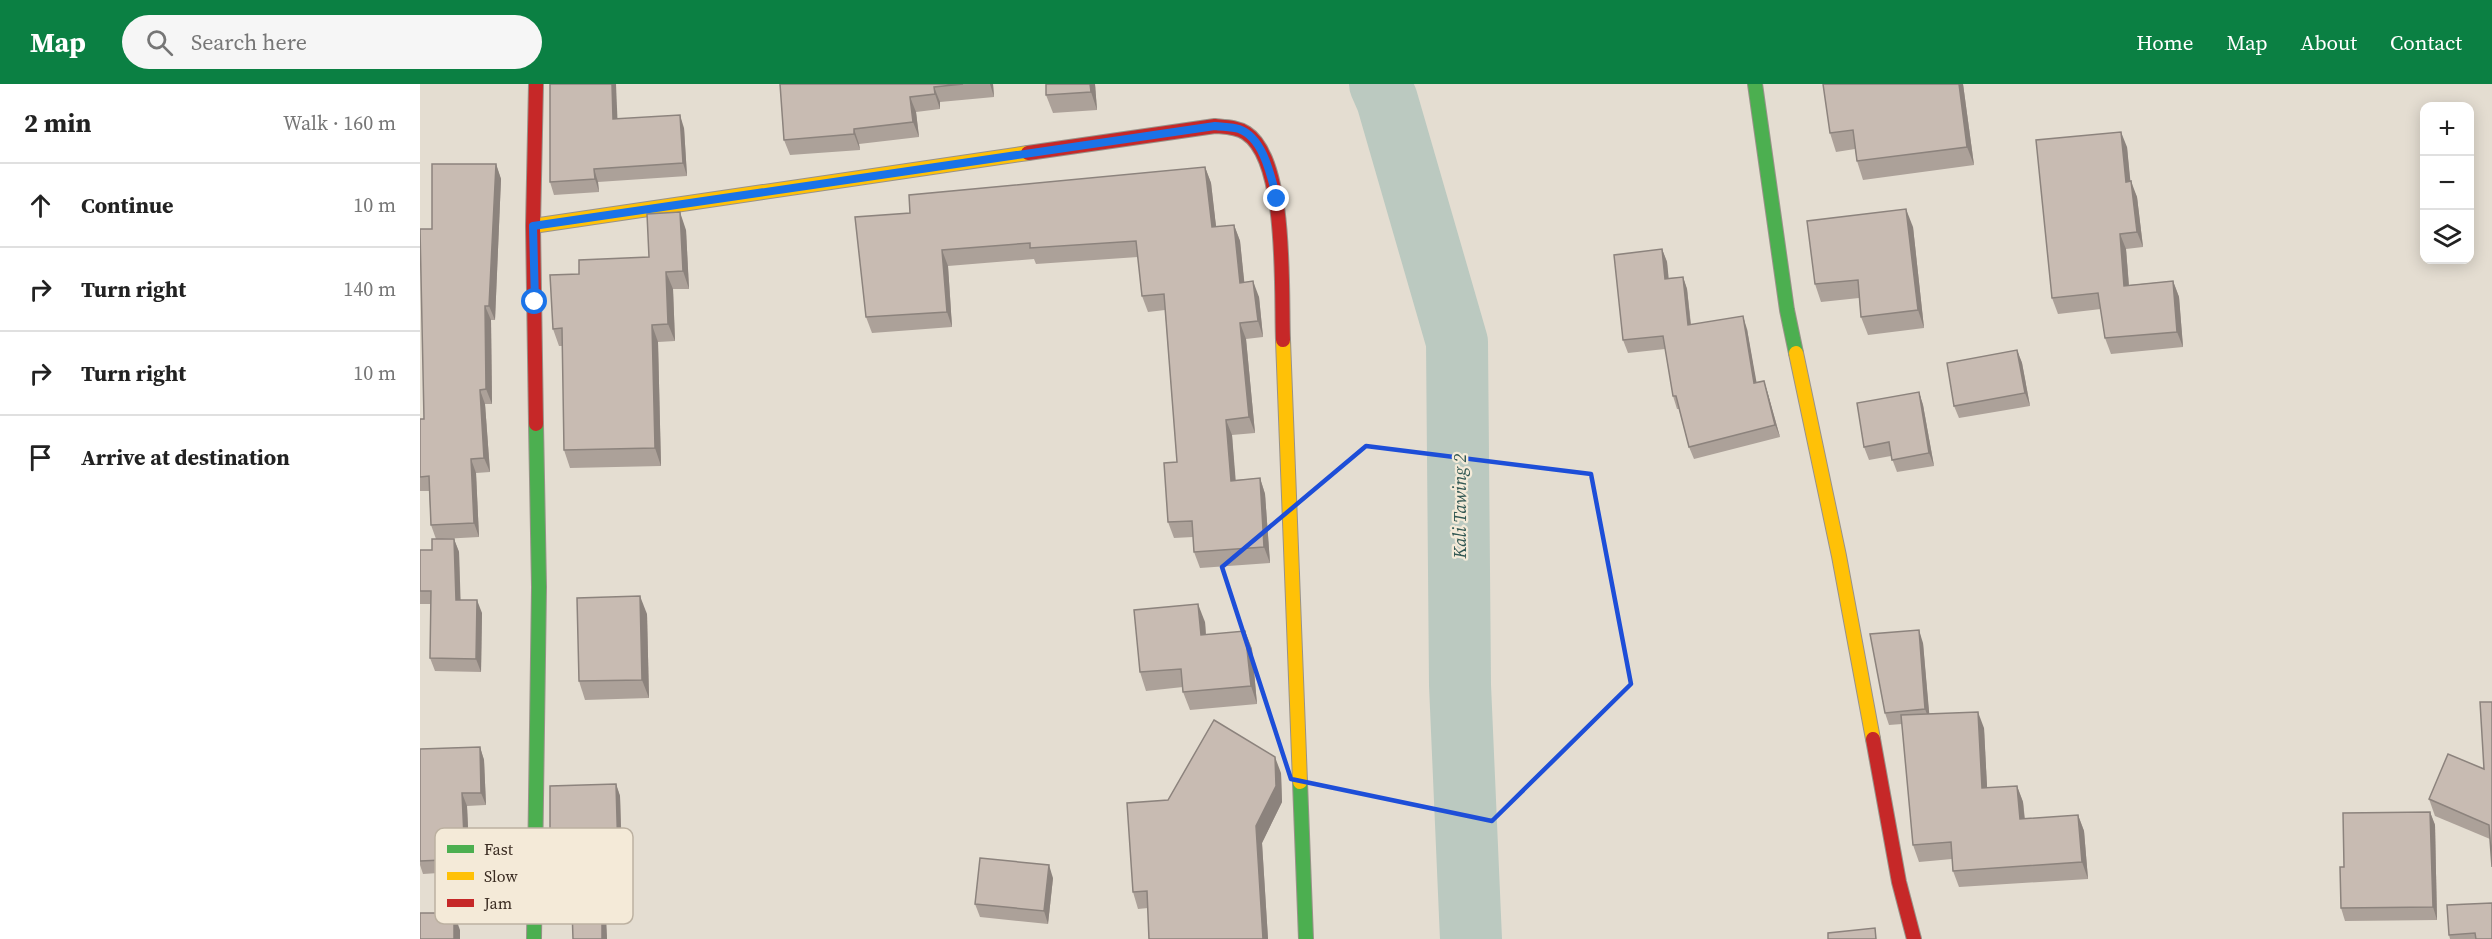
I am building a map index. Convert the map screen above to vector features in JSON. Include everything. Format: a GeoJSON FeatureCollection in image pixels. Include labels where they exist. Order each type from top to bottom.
{"type":"FeatureCollection","features":[{"type":"Feature","properties":{"kind":"street"},"geometry":{"type":"LineString","coordinates":[[536,84],[533,226],[539,587],[536,828]]}},
{"type":"Feature","properties":{"kind":"street"},"geometry":{"type":"LineString","coordinates":[[1755,84],[1786,310],[1839,556],[1899,882],[1914,939]]}},
{"type":"Feature","properties":{"kind":"street"},"geometry":{"type":"LineString","coordinates":[[533,226],[1215,126],[1240,130],[1256,144],[1269,169],[1277,199],[1306,939]]}},
{"type":"Feature","properties":{"kind":"street"},"geometry":{"type":"LineString","coordinates":[[534,924],[534,939]]}},
{"type":"Feature","properties":{"kind":"highlighted area"},"geometry":{"type":"Polygon","coordinates":[[[1366,446],[1591,474],[1631,684],[1492,821],[1291,779],[1222,567],[1366,446]]]}},
{"type":"Feature","properties":{"kind":"building"},"geometry":{"type":"Polygon","coordinates":[[[550,84],[612,84],[613,119],[680,115],[683,163],[594,169],[595,179],[550,182],[550,84]]]}},
{"type":"Feature","properties":{"kind":"building"},"geometry":{"type":"Polygon","coordinates":[[[780,84],[963,84],[934,87],[935,94],[910,97],[913,122],[854,129],[854,134],[784,140],[780,84]]]}},
{"type":"Feature","properties":{"kind":"building"},"geometry":{"type":"Polygon","coordinates":[[[1046,84],[1090,84],[1091,92],[1046,95],[1046,84]]]}},
{"type":"Feature","properties":{"kind":"building"},"geometry":{"type":"Polygon","coordinates":[[[1823,84],[1959,84],[1967,147],[1857,161],[1853,130],[1830,133],[1823,84]]]}},
{"type":"Feature","properties":{"kind":"building"},"geometry":{"type":"Polygon","coordinates":[[[2121,132],[2126,182],[2131,181],[2137,232],[2120,234],[2124,286],[2173,281],[2177,332],[2105,338],[2098,293],[2052,298],[2036,140],[2121,132]]]}},
{"type":"Feature","properties":{"kind":"building"},"geometry":{"type":"Polygon","coordinates":[[[432,164],[496,164],[489,306],[485,306],[486,389],[480,390],[484,458],[471,459],[474,523],[431,525],[429,476],[420,477],[420,419],[424,419],[420,229],[432,229],[432,164]]]}},
{"type":"Feature","properties":{"kind":"building"},"geometry":{"type":"Polygon","coordinates":[[[1205,167],[1212,227],[1234,225],[1240,283],[1253,281],[1258,321],[1240,323],[1249,417],[1226,420],[1231,481],[1260,478],[1264,547],[1194,552],[1192,521],[1168,522],[1164,463],[1177,462],[1164,294],[1142,296],[1136,241],[1030,248],[1030,243],[942,250],[947,312],[866,317],[855,217],[910,213],[909,195],[1205,167]]]}},
{"type":"Feature","properties":{"kind":"building"},"geometry":{"type":"Polygon","coordinates":[[[1906,209],[1918,310],[1861,317],[1858,280],[1815,284],[1807,221],[1906,209]]]}},
{"type":"Feature","properties":{"kind":"building"},"geometry":{"type":"Polygon","coordinates":[[[680,212],[683,271],[666,272],[668,324],[652,325],[655,448],[564,450],[562,328],[553,329],[550,275],[579,274],[579,260],[649,257],[647,214],[680,212]]]}},
{"type":"Feature","properties":{"kind":"building"},"geometry":{"type":"Polygon","coordinates":[[[1662,249],[1665,279],[1683,277],[1688,325],[1743,316],[1754,383],[1764,381],[1775,425],[1689,447],[1676,396],[1673,396],[1663,336],[1623,340],[1614,255],[1662,249]]]}},
{"type":"Feature","properties":{"kind":"building"},"geometry":{"type":"Polygon","coordinates":[[[2017,350],[2025,393],[1954,406],[1947,363],[2017,350]]]}},
{"type":"Feature","properties":{"kind":"building"},"geometry":{"type":"Polygon","coordinates":[[[1919,392],[1929,453],[1892,460],[1889,442],[1864,447],[1857,403],[1919,392]]]}},
{"type":"Feature","properties":{"kind":"building"},"geometry":{"type":"Polygon","coordinates":[[[432,539],[454,539],[456,600],[477,600],[476,659],[430,658],[431,591],[420,591],[420,550],[432,550],[432,539]]]}},
{"type":"Feature","properties":{"kind":"building"},"geometry":{"type":"Polygon","coordinates":[[[640,596],[642,680],[579,681],[577,598],[640,596]]]}},
{"type":"Feature","properties":{"kind":"building"},"geometry":{"type":"Polygon","coordinates":[[[1198,604],[1201,635],[1245,631],[1251,686],[1183,692],[1181,669],[1140,672],[1134,610],[1198,604]]]}},
{"type":"Feature","properties":{"kind":"building"},"geometry":{"type":"Polygon","coordinates":[[[1919,630],[1925,709],[1885,713],[1870,634],[1919,630]]]}},
{"type":"Feature","properties":{"kind":"building"},"geometry":{"type":"Polygon","coordinates":[[[2480,702],[2492,702],[2492,867],[2489,825],[2429,799],[2448,754],[2484,769],[2480,702]]]}},
{"type":"Feature","properties":{"kind":"building"},"geometry":{"type":"Polygon","coordinates":[[[1978,712],[1982,788],[2017,786],[2020,819],[2078,815],[2082,862],[1953,871],[1951,842],[1913,845],[1901,715],[1978,712]]]}},
{"type":"Feature","properties":{"kind":"building"},"geometry":{"type":"Polygon","coordinates":[[[1214,720],[1275,757],[1276,786],[1256,826],[1263,939],[1149,939],[1147,891],[1133,892],[1127,803],[1168,800],[1214,720]]]}},
{"type":"Feature","properties":{"kind":"building"},"geometry":{"type":"Polygon","coordinates":[[[480,747],[481,793],[462,793],[464,828],[435,828],[435,860],[420,861],[420,749],[480,747]]]}},
{"type":"Feature","properties":{"kind":"building"},"geometry":{"type":"Polygon","coordinates":[[[616,784],[617,828],[550,828],[550,786],[616,784]]]}},
{"type":"Feature","properties":{"kind":"building"},"geometry":{"type":"Polygon","coordinates":[[[2430,812],[2433,907],[2341,908],[2340,867],[2344,867],[2343,813],[2430,812]]]}},
{"type":"Feature","properties":{"kind":"building"},"geometry":{"type":"Polygon","coordinates":[[[980,858],[1049,865],[1044,911],[975,904],[980,858]]]}},
{"type":"Feature","properties":{"kind":"building"},"geometry":{"type":"Polygon","coordinates":[[[2492,903],[2492,939],[2476,939],[2475,933],[2449,935],[2447,905],[2492,903]]]}},
{"type":"Feature","properties":{"kind":"building"},"geometry":{"type":"Polygon","coordinates":[[[420,913],[435,913],[435,924],[454,924],[454,939],[420,939],[420,913]]]}},
{"type":"Feature","properties":{"kind":"building"},"geometry":{"type":"Polygon","coordinates":[[[573,924],[602,924],[602,939],[573,939],[573,924]]]}},
{"type":"Feature","properties":{"kind":"building"},"geometry":{"type":"Polygon","coordinates":[[[1875,928],[1876,939],[1828,939],[1828,933],[1875,928]]]}},
{"type":"Feature","properties":{"kind":"waterway","name":"Kali Tawing 2"},"geometry":{"type":"LineString","coordinates":[[1380,84],[1387,100],[1457,342],[1460,685],[1471,939]]}},
{"type":"Feature","properties":{"kind":"traffic: fast"},"geometry":{"type":"LineString","coordinates":[[1755,84],[1787,310],[1796,353]]}},
{"type":"Feature","properties":{"kind":"traffic: fast"},"geometry":{"type":"LineString","coordinates":[[536,424],[539,587],[536,828]]}},
{"type":"Feature","properties":{"kind":"traffic: fast"},"geometry":{"type":"LineString","coordinates":[[1300,782],[1306,939]]}},
{"type":"Feature","properties":{"kind":"traffic: fast"},"geometry":{"type":"LineString","coordinates":[[534,924],[534,939]]}},
{"type":"Feature","properties":{"kind":"traffic: slow"},"geometry":{"type":"LineString","coordinates":[[533,226],[1028,153]]}},
{"type":"Feature","properties":{"kind":"traffic: slow"},"geometry":{"type":"LineString","coordinates":[[1283,340],[1300,782]]}},
{"type":"Feature","properties":{"kind":"traffic: slow"},"geometry":{"type":"LineString","coordinates":[[1796,353],[1839,556],[1873,739]]}},
{"type":"Feature","properties":{"kind":"traffic: jam"},"geometry":{"type":"LineString","coordinates":[[536,84],[533,226],[536,424]]}},
{"type":"Feature","properties":{"kind":"traffic: jam"},"geometry":{"type":"LineString","coordinates":[[1028,153],[1215,126],[1235,128],[1246,133],[1260,148],[1269,170],[1276,198],[1280,229],[1283,340]]}},
{"type":"Feature","properties":{"kind":"traffic: jam"},"geometry":{"type":"LineString","coordinates":[[1873,739],[1899,882],[1914,939]]}},
{"type":"Feature","properties":{"kind":"route"},"geometry":{"type":"LineString","coordinates":[[535,302],[533,226],[1215,126],[1240,130],[1256,144],[1269,169],[1277,199]]}}]}
